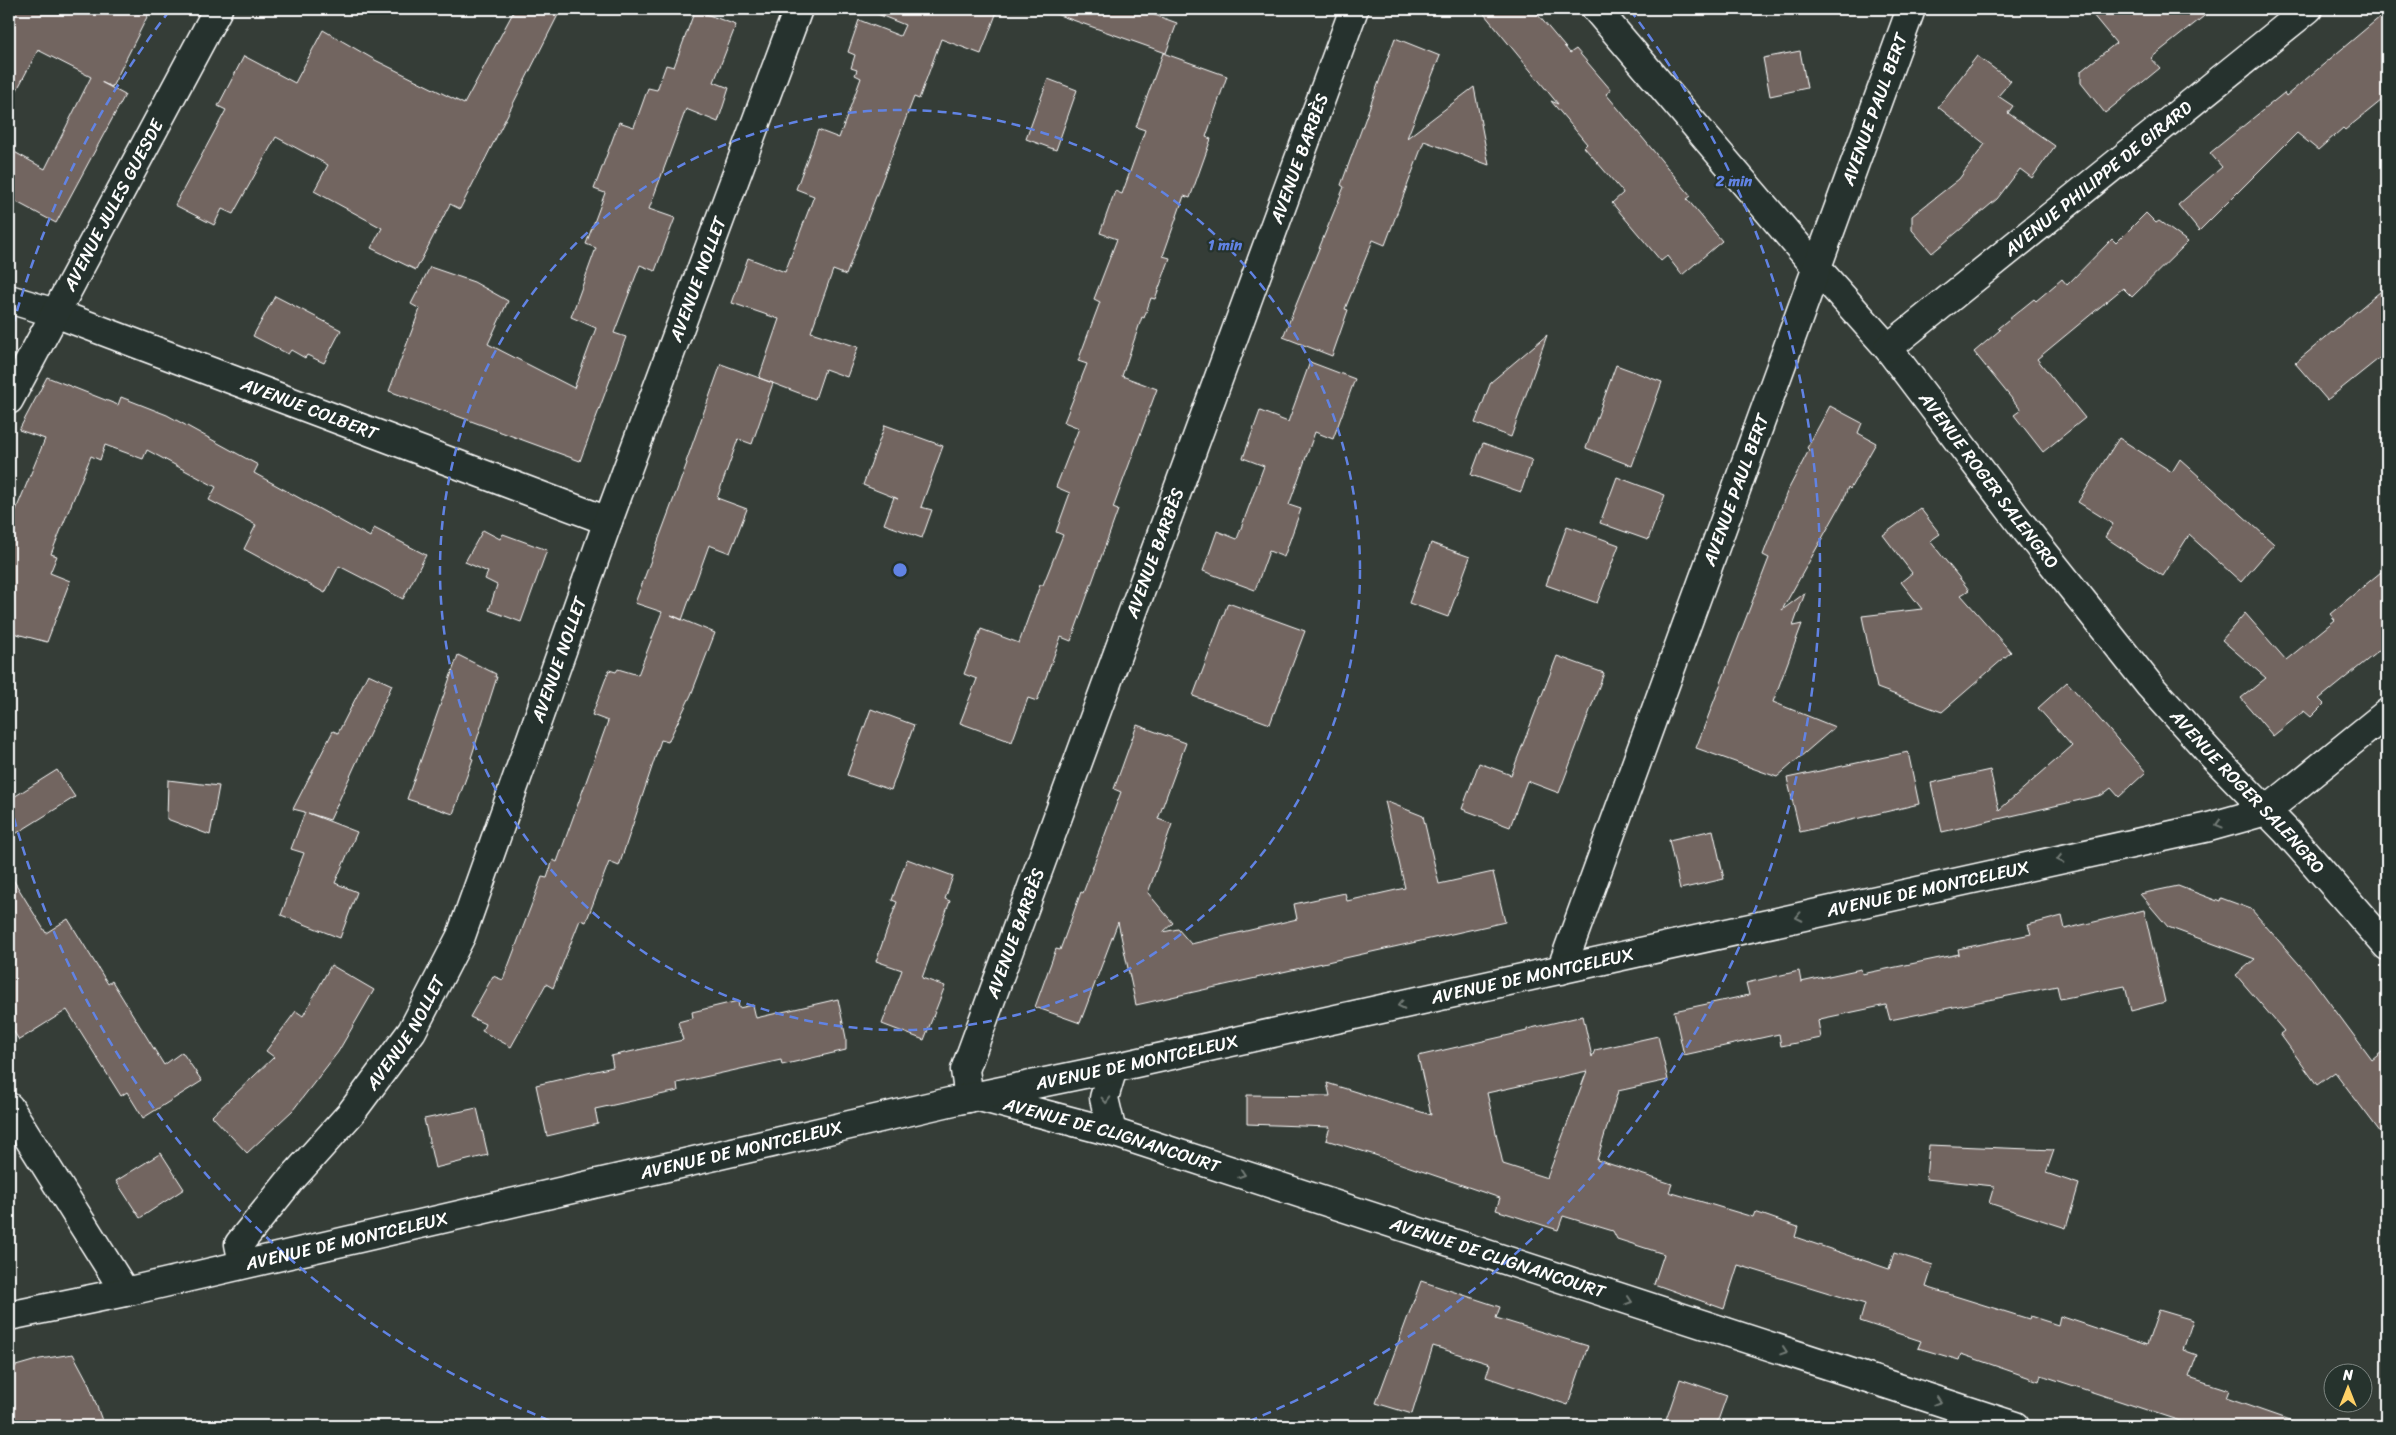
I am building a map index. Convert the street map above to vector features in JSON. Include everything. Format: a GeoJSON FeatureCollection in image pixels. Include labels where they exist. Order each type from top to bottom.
{"type":"FeatureCollection","features":[{"type":"Feature","properties":{"kind":"street","name":"AVENUE JULES GUESDE"},"geometry":{"type":"LineString","coordinates":[[9,400],[218,9]]}},
{"type":"Feature","properties":{"kind":"street","name":"AVENUE NOLLET"},"geometry":{"type":"LineString","coordinates":[[243,1264],[238,1244],[289,1182],[352,1113],[412,1031],[461,936],[608,521],[798,9]]}},
{"type":"Feature","properties":{"kind":"street","name":"AVENUE BARBÈS"},"geometry":{"type":"LineString","coordinates":[[973,1097],[965,1070],[1354,9]]}},
{"type":"Feature","properties":{"kind":"street","name":"AVENUE ROGER SALENGRO"},"geometry":{"type":"LineString","coordinates":[[1596,9],[1816,267],[1888,348],[2022,525],[2150,686],[2212,755],[2266,810],[2387,946]]}},
{"type":"Feature","properties":{"kind":"street","name":"AVENUE PAUL BERT"},"geometry":{"type":"LineString","coordinates":[[1561,970],[1910,9]]}},
{"type":"Feature","properties":{"kind":"street","name":"AVENUE PHILIPPE DE GIRARD"},"geometry":{"type":"LineString","coordinates":[[1888,348],[2308,9]]}},
{"type":"Feature","properties":{"kind":"street","name":"AVENUE COLBERT"},"geometry":{"type":"LineString","coordinates":[[9,299],[55,313],[608,521]]}},
{"type":"Feature","properties":{"kind":"street"},"geometry":{"type":"LineString","coordinates":[[2266,810],[2387,712]]}},
{"type":"Feature","properties":{"kind":"street","name":"AVENUE DE MONTCELEUX"},"geometry":{"type":"LineString","coordinates":[[9,1316],[125,1292],[973,1097],[1561,970],[2209,826],[2266,810]]}},
{"type":"Feature","properties":{"kind":"street"},"geometry":{"type":"LineString","coordinates":[[1112,1132],[1104,1098],[1113,1068]]}},
{"type":"Feature","properties":{"kind":"street","name":"AVENUE DE CLIGNANCOURT"},"geometry":{"type":"LineString","coordinates":[[973,1097],[1112,1132],[2015,1426]]}},
{"type":"Feature","properties":{"kind":"street"},"geometry":{"type":"LineString","coordinates":[[9,1107],[125,1292]]}},
{"type":"Feature","properties":{"kind":"building"},"geometry":{"type":"Polygon","coordinates":[[[9,9],[151,9],[112,87],[101,82],[125,95],[56,223],[9,198],[9,149],[45,169],[91,77],[38,50],[9,105],[9,9]]]}},
{"type":"Feature","properties":{"kind":"building"},"geometry":{"type":"Polygon","coordinates":[[[515,9],[561,9],[460,209],[450,204],[416,270],[371,248],[382,228],[314,191],[328,165],[276,137],[233,214],[222,209],[214,225],[175,205],[226,110],[218,106],[244,56],[295,83],[323,30],[375,60],[464,104],[515,9]]]}},
{"type":"Feature","properties":{"kind":"building"},"geometry":{"type":"Polygon","coordinates":[[[870,9],[998,9],[981,54],[941,39],[919,99],[914,97],[846,275],[833,270],[811,332],[858,347],[847,377],[825,369],[815,399],[759,378],[779,319],[732,303],[748,258],[785,272],[814,196],[796,189],[818,130],[839,138],[861,78],[855,75],[857,70],[851,68],[855,55],[848,52],[859,20],[900,36],[905,25],[870,11],[870,9]]]}},
{"type":"Feature","properties":{"kind":"building"},"geometry":{"type":"Polygon","coordinates":[[[1053,9],[1138,9],[1177,23],[1166,53],[1053,13],[1053,9]]]}},
{"type":"Feature","properties":{"kind":"building"},"geometry":{"type":"Polygon","coordinates":[[[1480,9],[1533,9],[1570,53],[1576,49],[1611,90],[1606,94],[1691,196],[1687,199],[1722,241],[1682,275],[1667,256],[1661,261],[1612,203],[1623,193],[1622,191],[1584,147],[1587,144],[1551,101],[1558,104],[1480,9]]]}},
{"type":"Feature","properties":{"kind":"building"},"geometry":{"type":"Polygon","coordinates":[[[2088,9],[2213,9],[2151,58],[2160,68],[2105,113],[2081,83],[2081,71],[2116,43],[2088,9]]]}},
{"type":"Feature","properties":{"kind":"building"},"geometry":{"type":"Polygon","coordinates":[[[695,10],[736,25],[714,82],[729,88],[718,122],[686,109],[649,209],[675,218],[655,271],[640,265],[614,333],[626,337],[580,461],[389,391],[420,309],[411,304],[430,267],[474,282],[508,301],[488,344],[574,388],[596,328],[571,317],[596,248],[586,244],[605,193],[594,189],[619,122],[634,127],[648,88],[657,90],[666,65],[674,67],[695,10]]]}},
{"type":"Feature","properties":{"kind":"building"},"geometry":{"type":"Polygon","coordinates":[[[2387,11],[2387,96],[2345,130],[2343,128],[2318,150],[2297,133],[2199,231],[2178,205],[2222,167],[2210,153],[2284,93],[2286,96],[2387,11]]]}},
{"type":"Feature","properties":{"kind":"building"},"geometry":{"type":"Polygon","coordinates":[[[1395,38],[1440,56],[1407,138],[1474,87],[1489,165],[1424,141],[1385,245],[1373,240],[1345,309],[1348,310],[1332,356],[1283,337],[1344,187],[1341,185],[1395,38]]]}},
{"type":"Feature","properties":{"kind":"building"},"geometry":{"type":"Polygon","coordinates":[[[1800,51],[1807,88],[1770,96],[1763,58],[1800,51]]]}},
{"type":"Feature","properties":{"kind":"building"},"geometry":{"type":"Polygon","coordinates":[[[1163,53],[1227,76],[1206,137],[1211,139],[1190,198],[1184,196],[1163,256],[1170,258],[1155,299],[1151,298],[1144,318],[1142,317],[1122,376],[1157,389],[1113,508],[1118,510],[1071,641],[1061,637],[1037,701],[1028,698],[1012,742],[960,723],[977,679],[964,674],[981,629],[1019,643],[1040,585],[1043,585],[1063,535],[1056,532],[1070,493],[1056,487],[1079,428],[1064,422],[1087,364],[1078,361],[1100,302],[1094,299],[1117,239],[1100,233],[1115,191],[1122,194],[1145,130],[1136,127],[1163,53]]]}},
{"type":"Feature","properties":{"kind":"building"},"geometry":{"type":"Polygon","coordinates":[[[1977,56],[2011,81],[1998,96],[2013,106],[2008,113],[2055,146],[2032,178],[2020,169],[1997,199],[1932,253],[1912,230],[1912,216],[1959,179],[1985,144],[1938,107],[1977,56]]]}},
{"type":"Feature","properties":{"kind":"building"},"geometry":{"type":"Polygon","coordinates":[[[1048,79],[1077,90],[1056,150],[1026,139],[1048,79]]]}},
{"type":"Feature","properties":{"kind":"building"},"geometry":{"type":"Polygon","coordinates":[[[2146,213],[2156,223],[2159,221],[2188,242],[2132,297],[2123,288],[2037,359],[2085,418],[2043,452],[2014,415],[2021,410],[1974,352],[2000,330],[1998,328],[2034,299],[2036,301],[2062,279],[2067,285],[2112,239],[2116,243],[2146,213]]]}},
{"type":"Feature","properties":{"kind":"building"},"geometry":{"type":"Polygon","coordinates":[[[2387,286],[2387,352],[2327,400],[2295,363],[2387,286]]]}},
{"type":"Feature","properties":{"kind":"building"},"geometry":{"type":"Polygon","coordinates":[[[275,296],[341,330],[324,363],[307,355],[305,358],[291,350],[288,354],[253,336],[275,296]]]}},
{"type":"Feature","properties":{"kind":"building"},"geometry":{"type":"Polygon","coordinates":[[[1547,335],[1511,437],[1475,423],[1491,382],[1547,335]]]}},
{"type":"Feature","properties":{"kind":"building"},"geometry":{"type":"Polygon","coordinates":[[[1310,362],[1355,379],[1333,439],[1315,432],[1289,505],[1301,509],[1284,557],[1269,551],[1255,590],[1203,571],[1217,531],[1237,539],[1264,466],[1243,458],[1260,411],[1288,422],[1310,362]]]}},
{"type":"Feature","properties":{"kind":"building"},"geometry":{"type":"Polygon","coordinates":[[[721,364],[773,383],[752,444],[738,439],[717,498],[747,509],[730,553],[709,545],[682,620],[715,633],[691,695],[668,742],[661,740],[619,866],[609,862],[586,922],[580,920],[553,988],[546,984],[511,1047],[482,1031],[485,1024],[470,1017],[493,976],[503,980],[542,877],[547,878],[553,860],[557,862],[608,721],[592,715],[609,670],[616,672],[618,669],[638,675],[662,612],[635,603],[687,463],[721,364]]]}},
{"type":"Feature","properties":{"kind":"building"},"geometry":{"type":"Polygon","coordinates":[[[1616,365],[1662,382],[1632,466],[1586,448],[1616,365]]]}},
{"type":"Feature","properties":{"kind":"building"},"geometry":{"type":"Polygon","coordinates":[[[47,377],[118,405],[121,397],[167,415],[258,465],[254,473],[370,537],[374,528],[426,555],[403,599],[339,566],[325,593],[244,549],[256,525],[209,500],[216,487],[147,450],[143,459],[105,445],[100,460],[91,456],[51,554],[57,556],[50,573],[70,581],[47,642],[9,632],[9,527],[45,439],[19,430],[47,377]]]}},
{"type":"Feature","properties":{"kind":"building"},"geometry":{"type":"Polygon","coordinates":[[[1830,406],[1862,423],[1858,433],[1876,443],[1850,489],[1848,487],[1843,501],[1782,610],[1805,593],[1793,626],[1802,624],[1773,702],[1835,727],[1777,777],[1696,748],[1769,558],[1763,555],[1787,492],[1809,450],[1807,448],[1830,406]]]}},
{"type":"Feature","properties":{"kind":"building"},"geometry":{"type":"Polygon","coordinates":[[[885,425],[943,446],[921,507],[932,510],[922,538],[884,524],[894,497],[863,485],[885,425]]]}},
{"type":"Feature","properties":{"kind":"building"},"geometry":{"type":"Polygon","coordinates":[[[2119,438],[2172,472],[2180,459],[2274,544],[2241,582],[2189,535],[2163,576],[2105,537],[2113,524],[2078,502],[2119,438]]]}},
{"type":"Feature","properties":{"kind":"building"},"geometry":{"type":"Polygon","coordinates":[[[1483,443],[1532,460],[1521,492],[1471,475],[1483,443]]]}},
{"type":"Feature","properties":{"kind":"building"},"geometry":{"type":"Polygon","coordinates":[[[1617,477],[1665,495],[1648,540],[1600,523],[1617,477]]]}},
{"type":"Feature","properties":{"kind":"building"},"geometry":{"type":"Polygon","coordinates":[[[1920,508],[1940,534],[1930,541],[1969,590],[1961,595],[2011,652],[1942,712],[1877,688],[1862,616],[1922,609],[1901,582],[1912,573],[1883,535],[1920,508]]]}},
{"type":"Feature","properties":{"kind":"building"},"geometry":{"type":"Polygon","coordinates":[[[1567,526],[1619,545],[1597,603],[1546,585],[1567,526]]]}},
{"type":"Feature","properties":{"kind":"building"},"geometry":{"type":"Polygon","coordinates":[[[483,530],[500,539],[503,534],[547,550],[521,622],[489,610],[497,585],[485,579],[488,572],[465,562],[483,530]]]}},
{"type":"Feature","properties":{"kind":"building"},"geometry":{"type":"Polygon","coordinates":[[[1431,543],[1470,557],[1448,617],[1409,603],[1431,543]]]}},
{"type":"Feature","properties":{"kind":"building"},"geometry":{"type":"Polygon","coordinates":[[[2387,567],[2387,644],[2319,699],[2324,704],[2311,717],[2304,711],[2273,736],[2241,698],[2266,678],[2222,640],[2245,613],[2286,660],[2335,620],[2330,614],[2387,567]]]}},
{"type":"Feature","properties":{"kind":"building"},"geometry":{"type":"Polygon","coordinates":[[[1228,603],[1305,631],[1270,724],[1193,696],[1228,603]]]}},
{"type":"Feature","properties":{"kind":"building"},"geometry":{"type":"Polygon","coordinates":[[[458,655],[496,674],[495,677],[497,677],[471,758],[473,759],[453,814],[407,799],[458,655]]]}},
{"type":"Feature","properties":{"kind":"building"},"geometry":{"type":"Polygon","coordinates":[[[1557,656],[1604,673],[1559,793],[1527,781],[1510,827],[1462,809],[1479,763],[1511,775],[1557,656]]]}},
{"type":"Feature","properties":{"kind":"building"},"geometry":{"type":"Polygon","coordinates":[[[368,674],[392,685],[330,820],[308,813],[357,832],[335,883],[357,892],[340,938],[281,915],[304,853],[291,849],[305,812],[293,809],[333,731],[338,733],[368,674]]]}},
{"type":"Feature","properties":{"kind":"building"},"geometry":{"type":"Polygon","coordinates":[[[2067,682],[2146,772],[2119,797],[2111,788],[2102,795],[1942,832],[1931,783],[1990,770],[1999,810],[2072,746],[2038,708],[2067,682]]]}},
{"type":"Feature","properties":{"kind":"building"},"geometry":{"type":"Polygon","coordinates":[[[871,709],[914,725],[891,790],[847,775],[871,709]]]}},
{"type":"Feature","properties":{"kind":"building"},"geometry":{"type":"Polygon","coordinates":[[[1137,725],[1186,743],[1158,819],[1172,824],[1148,893],[1173,923],[1163,932],[1178,929],[1191,944],[1297,919],[1294,904],[1345,893],[1347,901],[1405,888],[1385,801],[1423,816],[1439,884],[1493,872],[1505,922],[1136,1005],[1118,922],[1080,1023],[1035,1007],[1056,949],[1060,950],[1081,892],[1083,893],[1121,792],[1114,789],[1137,725]]]}},
{"type":"Feature","properties":{"kind":"building"},"geometry":{"type":"Polygon","coordinates":[[[1908,752],[1919,804],[1800,832],[1787,778],[1908,752]]]}},
{"type":"Feature","properties":{"kind":"building"},"geometry":{"type":"Polygon","coordinates":[[[57,770],[75,797],[9,838],[9,800],[57,770]]]}},
{"type":"Feature","properties":{"kind":"building"},"geometry":{"type":"Polygon","coordinates":[[[168,780],[219,786],[210,835],[167,819],[168,780]]]}},
{"type":"Feature","properties":{"kind":"building"},"geometry":{"type":"Polygon","coordinates":[[[1713,830],[1724,879],[1680,889],[1669,840],[1713,830]]]}},
{"type":"Feature","properties":{"kind":"building"},"geometry":{"type":"Polygon","coordinates":[[[907,859],[953,876],[945,899],[950,901],[922,978],[945,986],[924,1040],[882,1024],[902,970],[876,961],[897,902],[892,900],[907,859]]]}},
{"type":"Feature","properties":{"kind":"building"},"geometry":{"type":"Polygon","coordinates":[[[9,873],[46,933],[68,919],[108,984],[112,981],[164,1065],[182,1052],[202,1081],[143,1118],[127,1092],[121,1096],[67,1010],[19,1040],[9,1024],[9,873]]]}},
{"type":"Feature","properties":{"kind":"building"},"geometry":{"type":"Polygon","coordinates":[[[2178,886],[2220,902],[2221,898],[2251,909],[2312,979],[2372,1060],[2387,1048],[2387,1141],[2335,1072],[2317,1085],[2280,1034],[2284,1031],[2236,975],[2255,959],[2168,927],[2140,894],[2178,886]]]}},
{"type":"Feature","properties":{"kind":"building"},"geometry":{"type":"Polygon","coordinates":[[[2144,910],[2165,1002],[2131,1011],[2125,986],[2060,999],[2057,986],[1890,1020],[1886,1005],[1820,1019],[1818,1021],[1821,1038],[1781,1046],[1779,1034],[1684,1055],[1674,1011],[1749,995],[1746,983],[1799,971],[1801,982],[1861,969],[1862,974],[1959,954],[1958,949],[2031,934],[2028,925],[2062,916],[2065,929],[2144,910]]]}},
{"type":"Feature","properties":{"kind":"building"},"geometry":{"type":"Polygon","coordinates":[[[331,965],[374,990],[338,1052],[293,1110],[247,1153],[212,1116],[274,1057],[266,1051],[296,1011],[303,1016],[331,965]]]}},
{"type":"Feature","properties":{"kind":"building"},"geometry":{"type":"Polygon","coordinates":[[[838,999],[846,1038],[846,1050],[782,1065],[781,1060],[677,1083],[678,1091],[595,1109],[598,1124],[547,1136],[536,1085],[613,1067],[611,1056],[683,1040],[678,1022],[693,1018],[692,1012],[738,1001],[739,1008],[753,1005],[756,1018],[838,999]]]}},
{"type":"Feature","properties":{"kind":"building"},"geometry":{"type":"Polygon","coordinates":[[[1583,1016],[1592,1057],[1595,1050],[1658,1036],[1668,1080],[1618,1091],[1597,1160],[1672,1184],[1669,1192],[1753,1217],[1755,1212],[1798,1227],[1795,1237],[1889,1269],[1894,1253],[1933,1265],[1926,1287],[2029,1319],[2030,1316],[2058,1325],[2060,1316],[2147,1345],[2159,1310],[2193,1320],[2183,1350],[2197,1355],[2189,1377],[2229,1390],[2226,1398],[2295,1422],[2294,1426],[2195,1426],[2041,1375],[2039,1381],[1961,1354],[1959,1360],[1918,1348],[1921,1341],[1860,1321],[1865,1304],[1738,1265],[1724,1309],[1654,1284],[1664,1254],[1617,1239],[1613,1231],[1563,1216],[1558,1230],[1496,1210],[1500,1198],[1326,1140],[1330,1127],[1247,1124],[1247,1095],[1330,1096],[1327,1083],[1431,1115],[1418,1056],[1527,1031],[1527,1029],[1583,1016]],[[1587,1071],[1487,1093],[1503,1164],[1547,1178],[1587,1071]]]}},
{"type":"Feature","properties":{"kind":"building"},"geometry":{"type":"Polygon","coordinates":[[[477,1108],[488,1155],[435,1168],[424,1119],[477,1108]]]}},
{"type":"Feature","properties":{"kind":"building"},"geometry":{"type":"Polygon","coordinates":[[[1929,1145],[2054,1150],[2046,1173],[2079,1184],[2066,1228],[1989,1203],[1994,1186],[1926,1179],[1929,1145]]]}},
{"type":"Feature","properties":{"kind":"building"},"geometry":{"type":"Polygon","coordinates":[[[161,1153],[184,1189],[140,1218],[116,1181],[161,1153]]]}},
{"type":"Feature","properties":{"kind":"building"},"geometry":{"type":"Polygon","coordinates":[[[1421,1281],[1500,1307],[1496,1318],[1588,1346],[1568,1405],[1486,1377],[1490,1364],[1433,1346],[1412,1414],[1376,1403],[1421,1281]]]}},
{"type":"Feature","properties":{"kind":"building"},"geometry":{"type":"Polygon","coordinates":[[[73,1354],[88,1382],[104,1426],[9,1426],[9,1368],[40,1359],[73,1354]]]}},
{"type":"Feature","properties":{"kind":"building"},"geometry":{"type":"Polygon","coordinates":[[[1680,1379],[1727,1395],[1716,1426],[1664,1426],[1680,1379]]]}}]}
